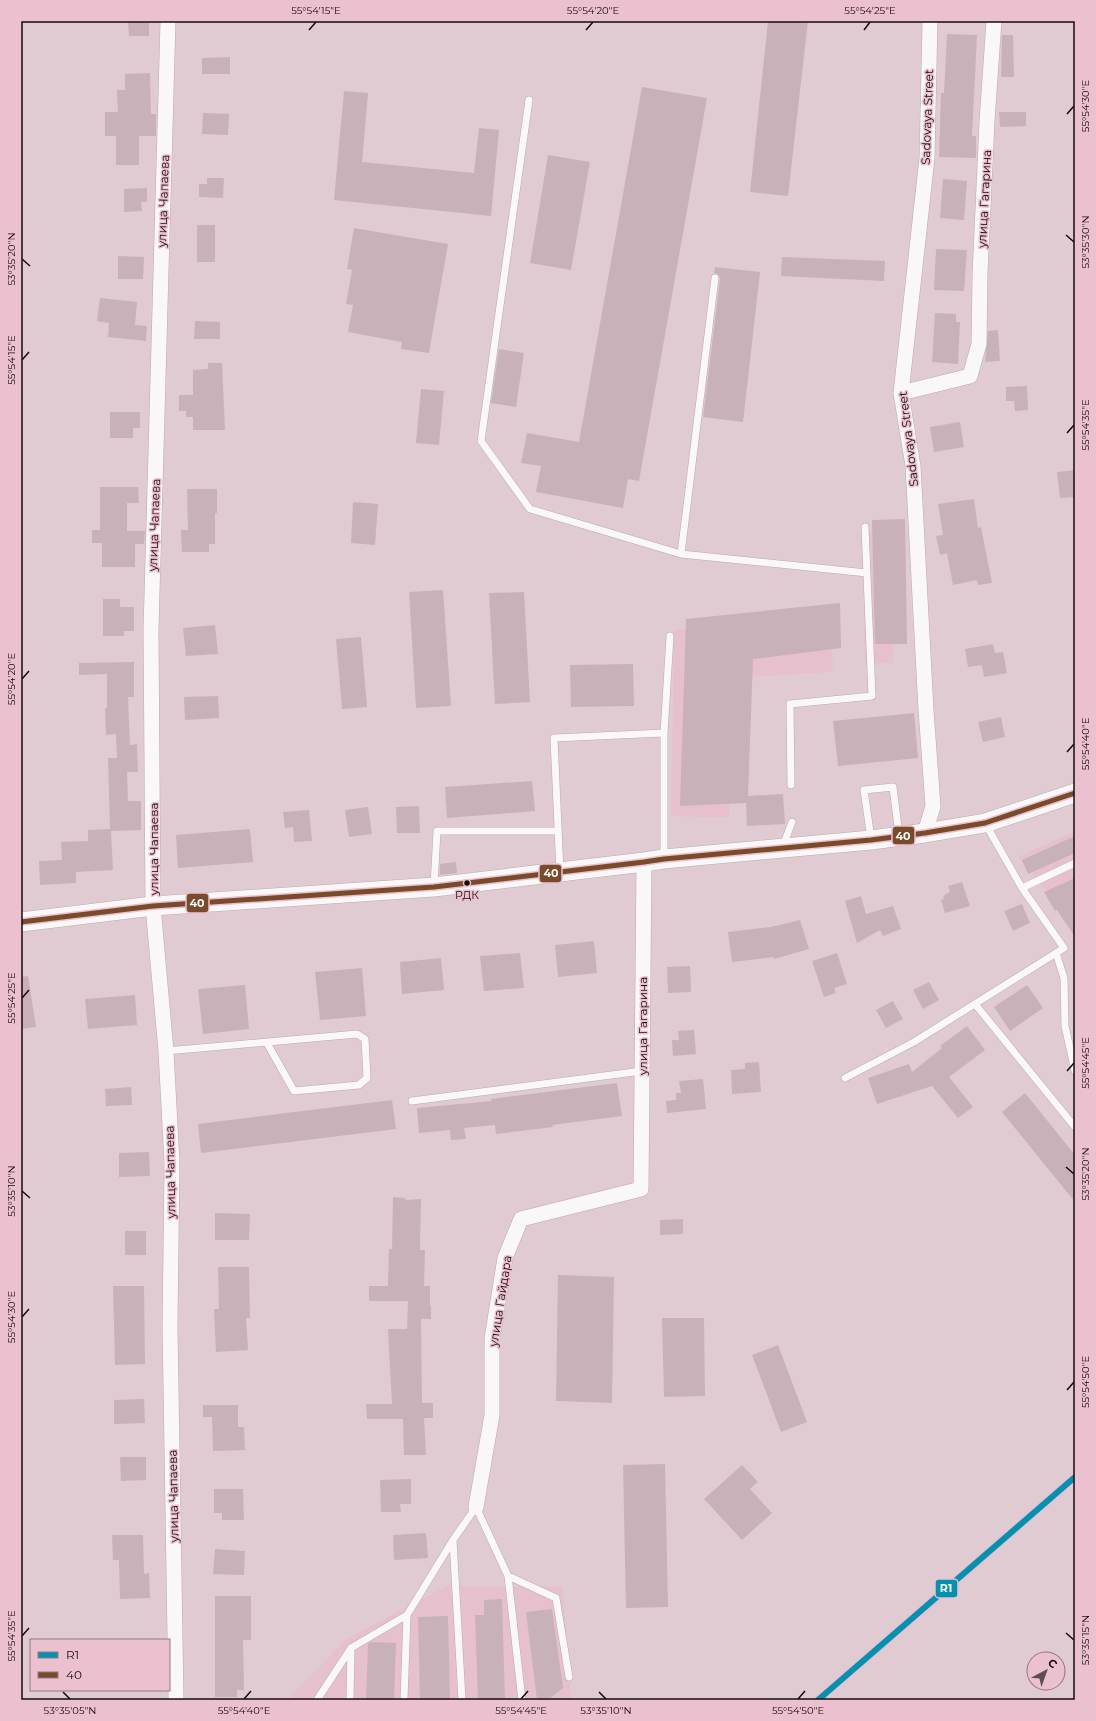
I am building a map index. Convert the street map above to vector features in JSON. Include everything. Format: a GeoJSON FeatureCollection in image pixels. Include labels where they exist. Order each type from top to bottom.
{"type":"FeatureCollection","features":[{"type":"Feature","properties":{"kind":"street","name":"улица Чапаева"},"geometry":{"type":"LineString","coordinates":[[168,21],[151,630],[153,906],[166,1051],[172,1163],[170,1326],[176,1700]]}},
{"type":"Feature","properties":{"kind":"street","name":"Sadovaya Street"},"geometry":{"type":"LineString","coordinates":[[925,833],[933,806],[926,710],[913,466],[902,393],[927,158],[930,21]]}},
{"type":"Feature","properties":{"kind":"street","name":"улица Гагарина"},"geometry":{"type":"LineString","coordinates":[[902,393],[970,376],[979,344],[980,274],[987,121],[994,21]]}},
{"type":"Feature","properties":{"kind":"street"},"geometry":{"type":"LineString","coordinates":[[21,922],[153,906],[434,887],[664,859],[871,840],[985,823],[1075,793]]}},
{"type":"Feature","properties":{"kind":"street","name":"улица Гагарина"},"geometry":{"type":"LineString","coordinates":[[641,1189],[644,862]]}},
{"type":"Feature","properties":{"kind":"street","name":"улица Гайдара"},"geometry":{"type":"LineString","coordinates":[[476,1507],[492,1415],[492,1339],[505,1258],[521,1220],[641,1189]]}},
{"type":"Feature","properties":{"kind":"lane"},"geometry":{"type":"LineString","coordinates":[[529,100],[481,442],[530,509],[681,554],[867,573]]}},
{"type":"Feature","properties":{"kind":"lane"},"geometry":{"type":"LineString","coordinates":[[681,554],[715,278]]}},
{"type":"Feature","properties":{"kind":"lane"},"geometry":{"type":"LineString","coordinates":[[791,785],[790,704],[872,696],[865,527]]}},
{"type":"Feature","properties":{"kind":"lane"},"geometry":{"type":"LineString","coordinates":[[664,859],[664,733],[670,636]]}},
{"type":"Feature","properties":{"kind":"lane"},"geometry":{"type":"LineString","coordinates":[[560,872],[554,738],[664,733]]}},
{"type":"Feature","properties":{"kind":"lane"},"geometry":{"type":"LineString","coordinates":[[871,840],[864,790],[893,787],[899,835]]}},
{"type":"Feature","properties":{"kind":"lane"},"geometry":{"type":"LineString","coordinates":[[782,848],[792,822]]}},
{"type":"Feature","properties":{"kind":"lane"},"geometry":{"type":"LineString","coordinates":[[845,1078],[914,1042],[1064,948],[1022,888],[985,823]]}},
{"type":"Feature","properties":{"kind":"lane"},"geometry":{"type":"LineString","coordinates":[[434,887],[437,831],[558,831]]}},
{"type":"Feature","properties":{"kind":"lane"},"geometry":{"type":"LineString","coordinates":[[1022,888],[1075,863]]}},
{"type":"Feature","properties":{"kind":"lane"},"geometry":{"type":"LineString","coordinates":[[1056,953],[1064,978],[1065,1026],[1075,1071]]}},
{"type":"Feature","properties":{"kind":"lane"},"geometry":{"type":"LineString","coordinates":[[975,1004],[1075,1127]]}},
{"type":"Feature","properties":{"kind":"lane"},"geometry":{"type":"LineString","coordinates":[[166,1051],[357,1034],[365,1039],[367,1078],[359,1085],[294,1091],[267,1043]]}},
{"type":"Feature","properties":{"kind":"lane"},"geometry":{"type":"LineString","coordinates":[[412,1101],[642,1071]]}},
{"type":"Feature","properties":{"kind":"lane"},"geometry":{"type":"LineString","coordinates":[[317,1700],[351,1648],[407,1615],[453,1540],[476,1507]]}},
{"type":"Feature","properties":{"kind":"lane"},"geometry":{"type":"LineString","coordinates":[[476,1507],[508,1576],[522,1700]]}},
{"type":"Feature","properties":{"kind":"lane"},"geometry":{"type":"LineString","coordinates":[[453,1540],[462,1700]]}},
{"type":"Feature","properties":{"kind":"lane"},"geometry":{"type":"LineString","coordinates":[[508,1576],[556,1598],[569,1677]]}},
{"type":"Feature","properties":{"kind":"lane"},"geometry":{"type":"LineString","coordinates":[[404,1700],[407,1615]]}},
{"type":"Feature","properties":{"kind":"lane"},"geometry":{"type":"LineString","coordinates":[[350,1700],[351,1648]]}},
{"type":"Feature","properties":{"kind":"shaded area"},"geometry":{"type":"Polygon","coordinates":[[[891,532],[893,663],[865,663],[863,534],[891,532]]]}},
{"type":"Feature","properties":{"kind":"shaded area"},"geometry":{"type":"Polygon","coordinates":[[[831,622],[833,672],[732,678],[729,818],[671,816],[674,630],[831,622]]]}},
{"type":"Feature","properties":{"kind":"shaded area"},"geometry":{"type":"Polygon","coordinates":[[[1075,831],[1075,924],[1018,857],[1075,831]]]}},
{"type":"Feature","properties":{"kind":"shaded area"},"geometry":{"type":"Polygon","coordinates":[[[447,1586],[563,1587],[571,1700],[287,1700],[346,1639],[447,1586]]]}},
{"type":"Feature","properties":{"kind":"building"},"geometry":{"type":"Polygon","coordinates":[[[128,21],[149,21],[149,36],[129,36],[128,21]]]}},
{"type":"Feature","properties":{"kind":"building"},"geometry":{"type":"Polygon","coordinates":[[[768,21],[808,21],[788,196],[750,192],[768,21]]]}},
{"type":"Feature","properties":{"kind":"building"},"geometry":{"type":"Polygon","coordinates":[[[947,34],[977,35],[972,136],[976,136],[976,158],[939,157],[941,93],[944,93],[947,34]]]}},
{"type":"Feature","properties":{"kind":"building"},"geometry":{"type":"Polygon","coordinates":[[[1002,35],[1013,35],[1014,77],[1001,77],[1002,35]]]}},
{"type":"Feature","properties":{"kind":"building"},"geometry":{"type":"Polygon","coordinates":[[[230,57],[230,74],[202,74],[202,58],[230,57]]]}},
{"type":"Feature","properties":{"kind":"building"},"geometry":{"type":"Polygon","coordinates":[[[150,73],[151,114],[156,114],[156,136],[139,136],[139,165],[116,165],[116,136],[105,136],[105,112],[118,112],[117,90],[125,90],[125,74],[150,73]]]}},
{"type":"Feature","properties":{"kind":"building"},"geometry":{"type":"Polygon","coordinates":[[[642,87],[707,98],[639,481],[628,479],[623,508],[536,492],[541,466],[521,463],[527,433],[579,442],[642,87]]]}},
{"type":"Feature","properties":{"kind":"building"},"geometry":{"type":"Polygon","coordinates":[[[344,91],[368,93],[362,162],[474,173],[479,128],[499,130],[491,216],[334,200],[344,91]]]}},
{"type":"Feature","properties":{"kind":"building"},"geometry":{"type":"Polygon","coordinates":[[[999,112],[1026,112],[1026,126],[1000,127],[999,112]]]}},
{"type":"Feature","properties":{"kind":"building"},"geometry":{"type":"Polygon","coordinates":[[[203,113],[229,114],[228,135],[202,134],[203,113]]]}},
{"type":"Feature","properties":{"kind":"building"},"geometry":{"type":"Polygon","coordinates":[[[548,155],[590,162],[571,270],[530,263],[548,155]]]}},
{"type":"Feature","properties":{"kind":"building"},"geometry":{"type":"Polygon","coordinates":[[[207,178],[224,178],[223,198],[199,197],[199,184],[207,184],[207,178]]]}},
{"type":"Feature","properties":{"kind":"building"},"geometry":{"type":"Polygon","coordinates":[[[943,179],[967,181],[964,220],[940,218],[943,179]]]}},
{"type":"Feature","properties":{"kind":"building"},"geometry":{"type":"Polygon","coordinates":[[[147,188],[147,202],[141,202],[142,211],[124,212],[124,189],[147,188]]]}},
{"type":"Feature","properties":{"kind":"building"},"geometry":{"type":"Polygon","coordinates":[[[197,225],[215,225],[215,262],[197,262],[197,225]]]}},
{"type":"Feature","properties":{"kind":"building"},"geometry":{"type":"Polygon","coordinates":[[[354,228],[448,244],[429,353],[401,349],[402,342],[348,332],[353,305],[346,304],[352,270],[347,269],[354,228]]]}},
{"type":"Feature","properties":{"kind":"building"},"geometry":{"type":"Polygon","coordinates":[[[936,249],[967,250],[964,291],[934,290],[936,249]]]}},
{"type":"Feature","properties":{"kind":"building"},"geometry":{"type":"Polygon","coordinates":[[[118,256],[144,257],[143,279],[118,279],[118,256]]]}},
{"type":"Feature","properties":{"kind":"building"},"geometry":{"type":"Polygon","coordinates":[[[782,257],[885,261],[884,281],[781,276],[782,257]]]}},
{"type":"Feature","properties":{"kind":"building"},"geometry":{"type":"Polygon","coordinates":[[[715,267],[760,272],[743,422],[703,417],[720,279],[718,274],[714,273],[715,267]]]}},
{"type":"Feature","properties":{"kind":"building"},"geometry":{"type":"Polygon","coordinates":[[[100,298],[137,302],[135,325],[147,326],[146,341],[108,337],[109,323],[97,321],[100,298]]]}},
{"type":"Feature","properties":{"kind":"building"},"geometry":{"type":"Polygon","coordinates":[[[935,313],[956,314],[956,322],[960,322],[958,364],[932,362],[935,313]]]}},
{"type":"Feature","properties":{"kind":"building"},"geometry":{"type":"Polygon","coordinates":[[[195,321],[220,322],[220,339],[194,339],[195,321]]]}},
{"type":"Feature","properties":{"kind":"building"},"geometry":{"type":"Polygon","coordinates":[[[998,330],[1000,361],[985,362],[988,331],[998,330]]]}},
{"type":"Feature","properties":{"kind":"building"},"geometry":{"type":"Polygon","coordinates":[[[499,349],[524,353],[516,407],[491,403],[499,349]]]}},
{"type":"Feature","properties":{"kind":"building"},"geometry":{"type":"Polygon","coordinates":[[[208,363],[222,363],[225,430],[193,430],[193,417],[186,417],[186,411],[179,411],[179,395],[193,395],[193,370],[208,369],[208,363]]]}},
{"type":"Feature","properties":{"kind":"building"},"geometry":{"type":"Polygon","coordinates":[[[1027,386],[1028,410],[1015,411],[1014,401],[1006,401],[1006,387],[1027,386]]]}},
{"type":"Feature","properties":{"kind":"building"},"geometry":{"type":"Polygon","coordinates":[[[421,389],[444,391],[439,445],[416,443],[421,389]]]}},
{"type":"Feature","properties":{"kind":"building"},"geometry":{"type":"Polygon","coordinates":[[[110,412],[140,412],[140,428],[133,428],[133,438],[110,438],[110,412]]]}},
{"type":"Feature","properties":{"kind":"building"},"geometry":{"type":"Polygon","coordinates":[[[960,422],[964,447],[934,452],[930,427],[960,422]]]}},
{"type":"Feature","properties":{"kind":"building"},"geometry":{"type":"Polygon","coordinates":[[[1075,470],[1075,497],[1060,498],[1057,472],[1075,470]]]}},
{"type":"Feature","properties":{"kind":"building"},"geometry":{"type":"Polygon","coordinates":[[[100,487],[138,487],[139,503],[127,503],[127,531],[145,531],[144,544],[135,544],[135,567],[102,567],[102,543],[92,543],[92,530],[100,530],[100,487]]]}},
{"type":"Feature","properties":{"kind":"building"},"geometry":{"type":"Polygon","coordinates":[[[187,489],[217,489],[215,544],[209,544],[209,552],[182,552],[181,530],[188,530],[187,489]]]}},
{"type":"Feature","properties":{"kind":"building"},"geometry":{"type":"Polygon","coordinates":[[[974,499],[978,528],[981,527],[992,583],[978,585],[977,580],[953,585],[947,553],[940,555],[936,536],[943,535],[938,504],[974,499]]]}},
{"type":"Feature","properties":{"kind":"building"},"geometry":{"type":"Polygon","coordinates":[[[353,502],[378,504],[375,545],[351,543],[353,502]]]}},
{"type":"Feature","properties":{"kind":"building"},"geometry":{"type":"Polygon","coordinates":[[[905,519],[907,644],[875,644],[872,520],[905,519]]]}},
{"type":"Feature","properties":{"kind":"building"},"geometry":{"type":"Polygon","coordinates":[[[443,590],[451,706],[416,708],[409,592],[443,590]]]}},
{"type":"Feature","properties":{"kind":"building"},"geometry":{"type":"Polygon","coordinates":[[[524,592],[530,702],[495,704],[489,593],[524,592]]]}},
{"type":"Feature","properties":{"kind":"building"},"geometry":{"type":"Polygon","coordinates":[[[103,599],[120,599],[120,607],[134,607],[134,631],[124,631],[124,636],[103,636],[103,599]]]}},
{"type":"Feature","properties":{"kind":"building"},"geometry":{"type":"Polygon","coordinates":[[[840,603],[841,648],[753,659],[748,796],[783,794],[785,824],[747,826],[746,803],[680,806],[686,619],[840,603]]]}},
{"type":"Feature","properties":{"kind":"building"},"geometry":{"type":"Polygon","coordinates":[[[215,625],[218,654],[186,656],[183,628],[215,625]]]}},
{"type":"Feature","properties":{"kind":"building"},"geometry":{"type":"Polygon","coordinates":[[[361,637],[367,707],[342,709],[336,639],[361,637]]]}},
{"type":"Feature","properties":{"kind":"building"},"geometry":{"type":"Polygon","coordinates":[[[993,644],[995,653],[1003,652],[1007,673],[984,677],[982,665],[968,667],[965,649],[993,644]]]}},
{"type":"Feature","properties":{"kind":"building"},"geometry":{"type":"Polygon","coordinates":[[[134,662],[134,697],[128,697],[130,745],[137,744],[138,772],[127,772],[128,801],[141,801],[141,830],[111,831],[113,870],[76,872],[76,883],[40,885],[39,861],[62,860],[61,842],[88,841],[88,830],[110,829],[108,758],[117,758],[116,734],[106,735],[105,708],[107,708],[107,674],[79,675],[79,663],[134,662]]]}},
{"type":"Feature","properties":{"kind":"building"},"geometry":{"type":"Polygon","coordinates":[[[633,664],[634,706],[571,707],[570,665],[633,664]]]}},
{"type":"Feature","properties":{"kind":"building"},"geometry":{"type":"Polygon","coordinates":[[[218,696],[219,718],[185,720],[184,697],[218,696]]]}},
{"type":"Feature","properties":{"kind":"building"},"geometry":{"type":"Polygon","coordinates":[[[914,713],[918,758],[838,766],[833,721],[914,713]]]}},
{"type":"Feature","properties":{"kind":"building"},"geometry":{"type":"Polygon","coordinates":[[[1001,717],[1005,737],[983,742],[978,722],[1001,717]]]}},
{"type":"Feature","properties":{"kind":"building"},"geometry":{"type":"Polygon","coordinates":[[[532,781],[535,811],[447,818],[445,787],[532,781]]]}},
{"type":"Feature","properties":{"kind":"building"},"geometry":{"type":"Polygon","coordinates":[[[419,806],[420,833],[397,833],[396,807],[419,806]]]}},
{"type":"Feature","properties":{"kind":"building"},"geometry":{"type":"Polygon","coordinates":[[[368,807],[372,834],[349,837],[345,810],[368,807]]]}},
{"type":"Feature","properties":{"kind":"building"},"geometry":{"type":"Polygon","coordinates":[[[309,810],[312,841],[294,842],[293,827],[285,828],[283,812],[309,810]]]}},
{"type":"Feature","properties":{"kind":"building"},"geometry":{"type":"Polygon","coordinates":[[[250,829],[253,862],[178,868],[176,835],[250,829]]]}},
{"type":"Feature","properties":{"kind":"building"},"geometry":{"type":"Polygon","coordinates":[[[1075,836],[1075,853],[1028,874],[1022,860],[1075,836]]]}},
{"type":"Feature","properties":{"kind":"building"},"geometry":{"type":"Polygon","coordinates":[[[456,862],[457,873],[440,875],[440,864],[456,862]]]}},
{"type":"Feature","properties":{"kind":"building"},"geometry":{"type":"Polygon","coordinates":[[[1075,878],[1075,937],[1057,910],[1055,911],[1044,892],[1075,878]]]}},
{"type":"Feature","properties":{"kind":"building"},"geometry":{"type":"Polygon","coordinates":[[[962,882],[970,906],[945,913],[941,900],[944,899],[943,896],[950,892],[948,886],[962,882]]]}},
{"type":"Feature","properties":{"kind":"building"},"geometry":{"type":"Polygon","coordinates":[[[861,896],[866,914],[893,906],[901,929],[883,936],[880,930],[857,943],[845,901],[861,896]]]}},
{"type":"Feature","properties":{"kind":"building"},"geometry":{"type":"Polygon","coordinates":[[[1022,904],[1030,923],[1013,931],[1004,911],[1022,904]]]}},
{"type":"Feature","properties":{"kind":"building"},"geometry":{"type":"Polygon","coordinates":[[[800,920],[809,949],[774,959],[774,957],[732,962],[728,932],[771,927],[800,920]]]}},
{"type":"Feature","properties":{"kind":"building"},"geometry":{"type":"Polygon","coordinates":[[[594,941],[597,973],[558,977],[555,945],[594,941]]]}},
{"type":"Feature","properties":{"kind":"building"},"geometry":{"type":"Polygon","coordinates":[[[520,953],[524,988],[484,991],[480,956],[520,953]]]}},
{"type":"Feature","properties":{"kind":"building"},"geometry":{"type":"Polygon","coordinates":[[[837,953],[847,984],[834,988],[836,993],[824,997],[812,961],[837,953]]]}},
{"type":"Feature","properties":{"kind":"building"},"geometry":{"type":"Polygon","coordinates":[[[441,958],[444,990],[402,994],[400,962],[441,958]]]}},
{"type":"Feature","properties":{"kind":"building"},"geometry":{"type":"Polygon","coordinates":[[[690,966],[691,992],[668,993],[667,967],[690,966]]]}},
{"type":"Feature","properties":{"kind":"building"},"geometry":{"type":"Polygon","coordinates":[[[362,968],[366,1016],[320,1020],[315,972],[362,968]]]}},
{"type":"Feature","properties":{"kind":"building"},"geometry":{"type":"Polygon","coordinates":[[[28,976],[36,1027],[21,1029],[21,977],[28,976]]]}},
{"type":"Feature","properties":{"kind":"building"},"geometry":{"type":"Polygon","coordinates":[[[929,982],[939,1000],[923,1009],[913,990],[929,982]]]}},
{"type":"Feature","properties":{"kind":"building"},"geometry":{"type":"Polygon","coordinates":[[[245,985],[249,1029],[203,1034],[198,989],[245,985]]]}},
{"type":"Feature","properties":{"kind":"building"},"geometry":{"type":"Polygon","coordinates":[[[1027,985],[1043,1008],[1010,1031],[994,1007],[1027,985]]]}},
{"type":"Feature","properties":{"kind":"building"},"geometry":{"type":"Polygon","coordinates":[[[135,995],[137,1025],[88,1029],[85,999],[135,995]]]}},
{"type":"Feature","properties":{"kind":"building"},"geometry":{"type":"Polygon","coordinates":[[[893,1001],[903,1019],[886,1028],[876,1010],[893,1001]]]}},
{"type":"Feature","properties":{"kind":"building"},"geometry":{"type":"Polygon","coordinates":[[[967,1026],[985,1050],[949,1077],[973,1107],[958,1118],[932,1086],[877,1104],[868,1078],[909,1064],[912,1072],[942,1048],[940,1046],[967,1026]]]}},
{"type":"Feature","properties":{"kind":"building"},"geometry":{"type":"Polygon","coordinates":[[[694,1030],[696,1054],[673,1056],[672,1040],[679,1040],[678,1031],[694,1030]]]}},
{"type":"Feature","properties":{"kind":"building"},"geometry":{"type":"Polygon","coordinates":[[[759,1062],[761,1092],[732,1094],[731,1070],[745,1069],[745,1063],[759,1062]]]}},
{"type":"Feature","properties":{"kind":"building"},"geometry":{"type":"Polygon","coordinates":[[[703,1079],[706,1109],[667,1113],[666,1101],[676,1100],[676,1093],[681,1093],[679,1081],[703,1079]]]}},
{"type":"Feature","properties":{"kind":"building"},"geometry":{"type":"Polygon","coordinates":[[[617,1083],[622,1116],[496,1134],[495,1125],[464,1128],[466,1139],[451,1140],[450,1130],[419,1133],[417,1108],[492,1101],[491,1099],[617,1083]]]}},
{"type":"Feature","properties":{"kind":"building"},"geometry":{"type":"Polygon","coordinates":[[[131,1087],[132,1105],[106,1106],[105,1089],[131,1087]]]}},
{"type":"Feature","properties":{"kind":"building"},"geometry":{"type":"Polygon","coordinates":[[[1025,1093],[1075,1155],[1075,1202],[1002,1112],[1025,1093]]]}},
{"type":"Feature","properties":{"kind":"building"},"geometry":{"type":"Polygon","coordinates":[[[392,1100],[396,1129],[201,1153],[198,1124],[392,1100]]]}},
{"type":"Feature","properties":{"kind":"building"},"geometry":{"type":"Polygon","coordinates":[[[149,1152],[150,1176],[119,1177],[119,1153],[149,1152]]]}},
{"type":"Feature","properties":{"kind":"building"},"geometry":{"type":"Polygon","coordinates":[[[393,1197],[405,1198],[406,1200],[421,1199],[420,1250],[425,1250],[424,1286],[430,1286],[431,1306],[431,1319],[421,1319],[422,1403],[433,1403],[433,1418],[424,1418],[426,1455],[404,1455],[403,1419],[367,1419],[366,1404],[392,1404],[388,1329],[407,1329],[408,1301],[369,1301],[369,1286],[388,1286],[389,1249],[392,1249],[393,1197]]]}},
{"type":"Feature","properties":{"kind":"building"},"geometry":{"type":"Polygon","coordinates":[[[215,1213],[250,1214],[249,1240],[215,1240],[215,1213]]]}},
{"type":"Feature","properties":{"kind":"building"},"geometry":{"type":"Polygon","coordinates":[[[683,1219],[683,1234],[660,1235],[660,1220],[683,1219]]]}},
{"type":"Feature","properties":{"kind":"building"},"geometry":{"type":"Polygon","coordinates":[[[125,1231],[146,1231],[146,1255],[125,1255],[125,1231]]]}},
{"type":"Feature","properties":{"kind":"building"},"geometry":{"type":"Polygon","coordinates":[[[218,1267],[249,1267],[250,1318],[246,1318],[248,1350],[216,1352],[214,1309],[219,1309],[218,1267]]]}},
{"type":"Feature","properties":{"kind":"building"},"geometry":{"type":"Polygon","coordinates":[[[558,1275],[614,1277],[612,1403],[556,1401],[558,1275]]]}},
{"type":"Feature","properties":{"kind":"building"},"geometry":{"type":"Polygon","coordinates":[[[113,1286],[144,1286],[145,1364],[115,1365],[113,1286]]]}},
{"type":"Feature","properties":{"kind":"building"},"geometry":{"type":"Polygon","coordinates":[[[662,1318],[704,1318],[705,1396],[664,1397],[662,1318]]]}},
{"type":"Feature","properties":{"kind":"building"},"geometry":{"type":"Polygon","coordinates":[[[778,1345],[807,1422],[781,1432],[752,1355],[778,1345]]]}},
{"type":"Feature","properties":{"kind":"building"},"geometry":{"type":"Polygon","coordinates":[[[144,1399],[145,1423],[114,1424],[114,1400],[144,1399]]]}},
{"type":"Feature","properties":{"kind":"building"},"geometry":{"type":"Polygon","coordinates":[[[203,1405],[238,1405],[238,1427],[244,1427],[245,1450],[213,1451],[212,1417],[203,1417],[203,1405]]]}},
{"type":"Feature","properties":{"kind":"building"},"geometry":{"type":"Polygon","coordinates":[[[120,1457],[146,1457],[146,1480],[121,1481],[120,1457]]]}},
{"type":"Feature","properties":{"kind":"building"},"geometry":{"type":"Polygon","coordinates":[[[665,1464],[668,1607],[626,1608],[623,1465],[665,1464]]]}},
{"type":"Feature","properties":{"kind":"building"},"geometry":{"type":"Polygon","coordinates":[[[742,1465],[758,1482],[750,1489],[772,1513],[742,1540],[704,1499],[742,1465]]]}},
{"type":"Feature","properties":{"kind":"building"},"geometry":{"type":"Polygon","coordinates":[[[411,1479],[411,1504],[400,1504],[401,1512],[381,1512],[380,1480],[411,1479]]]}},
{"type":"Feature","properties":{"kind":"building"},"geometry":{"type":"Polygon","coordinates":[[[214,1489],[243,1489],[244,1520],[222,1520],[222,1513],[214,1513],[214,1489]]]}},
{"type":"Feature","properties":{"kind":"building"},"geometry":{"type":"Polygon","coordinates":[[[426,1533],[428,1558],[394,1560],[393,1535],[426,1533]]]}},
{"type":"Feature","properties":{"kind":"building"},"geometry":{"type":"Polygon","coordinates":[[[112,1535],[143,1535],[144,1574],[149,1573],[150,1598],[120,1599],[119,1560],[113,1560],[112,1535]]]}},
{"type":"Feature","properties":{"kind":"building"},"geometry":{"type":"Polygon","coordinates":[[[215,1549],[245,1551],[244,1575],[213,1574],[215,1549]]]}},
{"type":"Feature","properties":{"kind":"building"},"geometry":{"type":"Polygon","coordinates":[[[215,1596],[251,1596],[251,1640],[243,1640],[244,1690],[237,1690],[237,1697],[215,1697],[215,1596]]]}},
{"type":"Feature","properties":{"kind":"building"},"geometry":{"type":"Polygon","coordinates":[[[502,1599],[505,1700],[478,1700],[475,1615],[484,1615],[484,1600],[502,1599]]]}},
{"type":"Feature","properties":{"kind":"building"},"geometry":{"type":"Polygon","coordinates":[[[552,1609],[563,1688],[548,1700],[537,1700],[526,1612],[552,1609]]]}},
{"type":"Feature","properties":{"kind":"building"},"geometry":{"type":"Polygon","coordinates":[[[448,1616],[450,1700],[420,1700],[418,1617],[448,1616]]]}},
{"type":"Feature","properties":{"kind":"building"},"geometry":{"type":"Polygon","coordinates":[[[371,1642],[396,1643],[394,1700],[366,1700],[368,1644],[371,1642]]]}},
{"type":"Feature","properties":{"kind":"transit line","name":"40"},"geometry":{"type":"LineString","coordinates":[[21,922],[153,906],[434,887],[664,859],[871,840],[985,823],[1075,793]]}},
{"type":"Feature","properties":{"kind":"transit line","name":"R1"},"geometry":{"type":"LineString","coordinates":[[818,1700],[1075,1477]]}},
{"type":"Feature","properties":{"kind":"place","name":"РДК"},"geometry":{"type":"Point","coordinates":[467,883]}}]}
